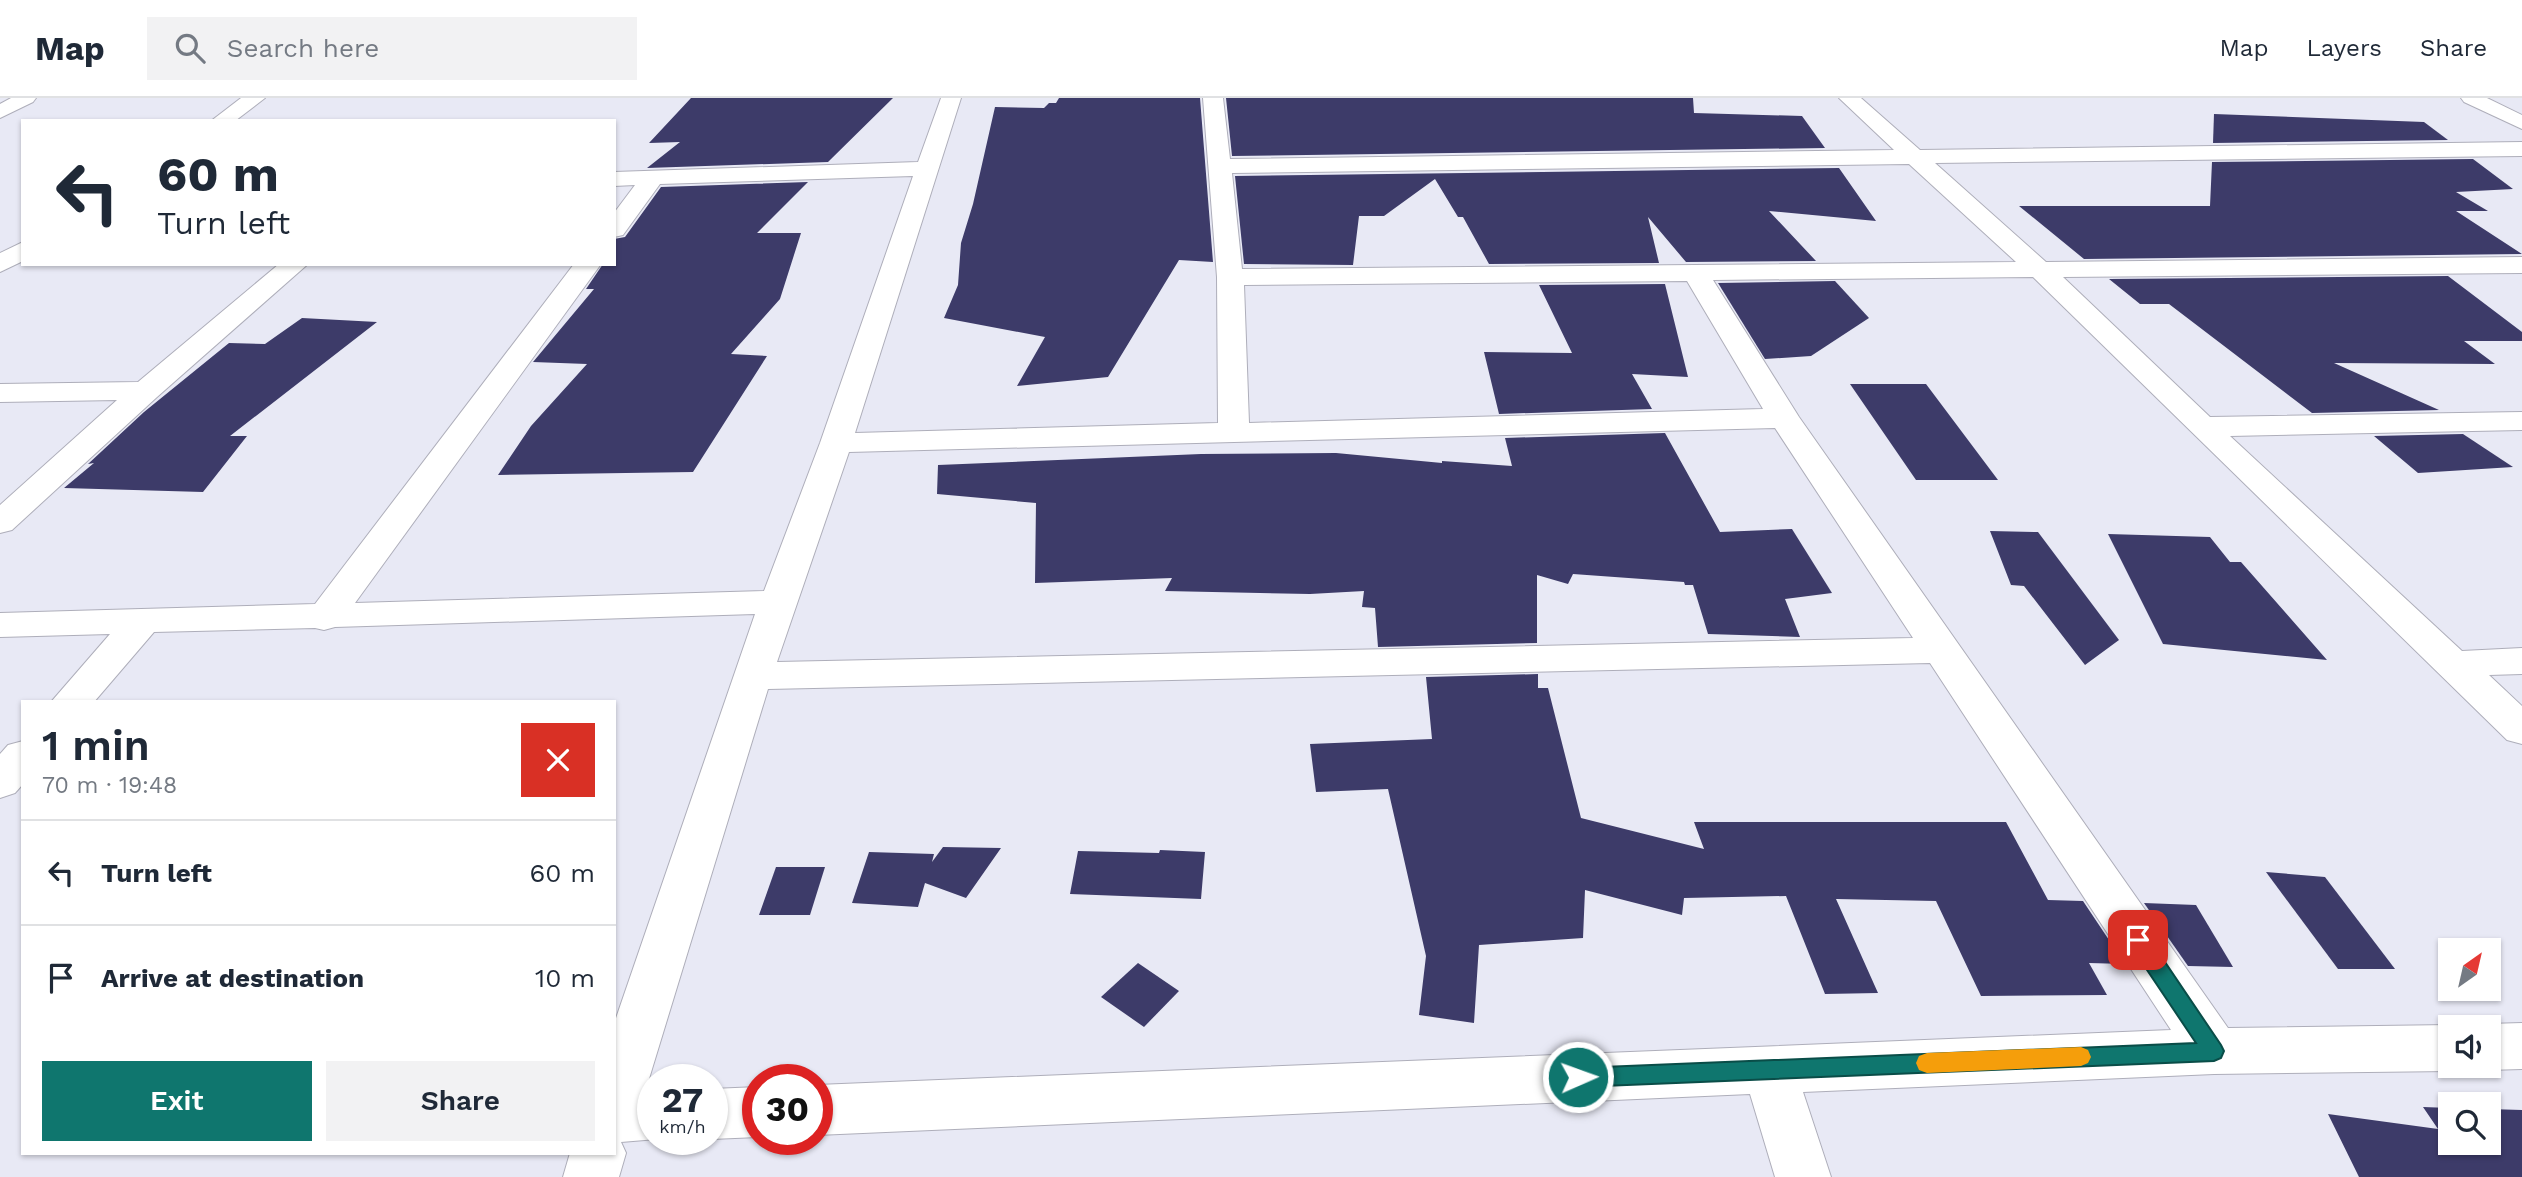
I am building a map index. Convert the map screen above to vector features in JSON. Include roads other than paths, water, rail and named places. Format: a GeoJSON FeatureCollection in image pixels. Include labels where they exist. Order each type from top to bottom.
{"type":"FeatureCollection","features":[{"type":"Feature","properties":{"kind":"street"},"geometry":{"type":"LineString","coordinates":[[0,112],[26,98]]}},
{"type":"Feature","properties":{"kind":"street"},"geometry":{"type":"LineString","coordinates":[[224,119],[255,98]]}},
{"type":"Feature","properties":{"kind":"street"},"geometry":{"type":"LineString","coordinates":[[616,1098],[752,676],[836,443],[951,98]]}},
{"type":"Feature","properties":{"kind":"street"},"geometry":{"type":"LineString","coordinates":[[1213,98],[1230,277],[1234,432]]}},
{"type":"Feature","properties":{"kind":"street"},"geometry":{"type":"LineString","coordinates":[[1849,98],[2040,270],[2522,730]]}},
{"type":"Feature","properties":{"kind":"street"},"geometry":{"type":"LineString","coordinates":[[2471,98],[2522,123]]}},
{"type":"Feature","properties":{"kind":"street"},"geometry":{"type":"LineString","coordinates":[[1220,166],[2522,149]]}},
{"type":"Feature","properties":{"kind":"street"},"geometry":{"type":"LineString","coordinates":[[616,179],[926,169]]}},
{"type":"Feature","properties":{"kind":"street"},"geometry":{"type":"LineString","coordinates":[[616,227],[653,178]]}},
{"type":"Feature","properties":{"kind":"street"},"geometry":{"type":"LineString","coordinates":[[0,264],[21,251]]}},
{"type":"Feature","properties":{"kind":"street"},"geometry":{"type":"LineString","coordinates":[[1230,277],[2522,265]]}},
{"type":"Feature","properties":{"kind":"street"},"geometry":{"type":"LineString","coordinates":[[0,523],[146,391],[293,266]]}},
{"type":"Feature","properties":{"kind":"street"},"geometry":{"type":"LineString","coordinates":[[324,618],[587,266]]}},
{"type":"Feature","properties":{"kind":"street"},"geometry":{"type":"LineString","coordinates":[[1694,271],[1784,418],[2214,1051]]}},
{"type":"Feature","properties":{"kind":"street"},"geometry":{"type":"LineString","coordinates":[[0,393],[146,391]]}},
{"type":"Feature","properties":{"kind":"street"},"geometry":{"type":"LineString","coordinates":[[836,443],[1784,418]]}},
{"type":"Feature","properties":{"kind":"street"},"geometry":{"type":"LineString","coordinates":[[2202,427],[2522,421]]}},
{"type":"Feature","properties":{"kind":"street"},"geometry":{"type":"LineString","coordinates":[[0,625],[324,618],[779,602]]}},
{"type":"Feature","properties":{"kind":"street"},"geometry":{"type":"LineString","coordinates":[[73,700],[142,622]]}},
{"type":"Feature","properties":{"kind":"street"},"geometry":{"type":"LineString","coordinates":[[752,676],[1943,650]]}},
{"type":"Feature","properties":{"kind":"street"},"geometry":{"type":"LineString","coordinates":[[2452,664],[2522,662]]}},
{"type":"Feature","properties":{"kind":"street"},"geometry":{"type":"LineString","coordinates":[[0,782],[21,758]]}},
{"type":"Feature","properties":{"kind":"street"},"geometry":{"type":"LineString","coordinates":[[2501,1047],[2522,1046]]}},
{"type":"Feature","properties":{"kind":"street"},"geometry":{"type":"LineString","coordinates":[[833,1109],[2214,1051],[2438,1048]]}},
{"type":"Feature","properties":{"kind":"street"},"geometry":{"type":"LineString","coordinates":[[1769,1069],[1803,1177]]}},
{"type":"Feature","properties":{"kind":"street"},"geometry":{"type":"LineString","coordinates":[[616,1118],[637,1117]]}},
{"type":"Feature","properties":{"kind":"street"},"geometry":{"type":"LineString","coordinates":[[591,1177],[597,1155]]}}]}
